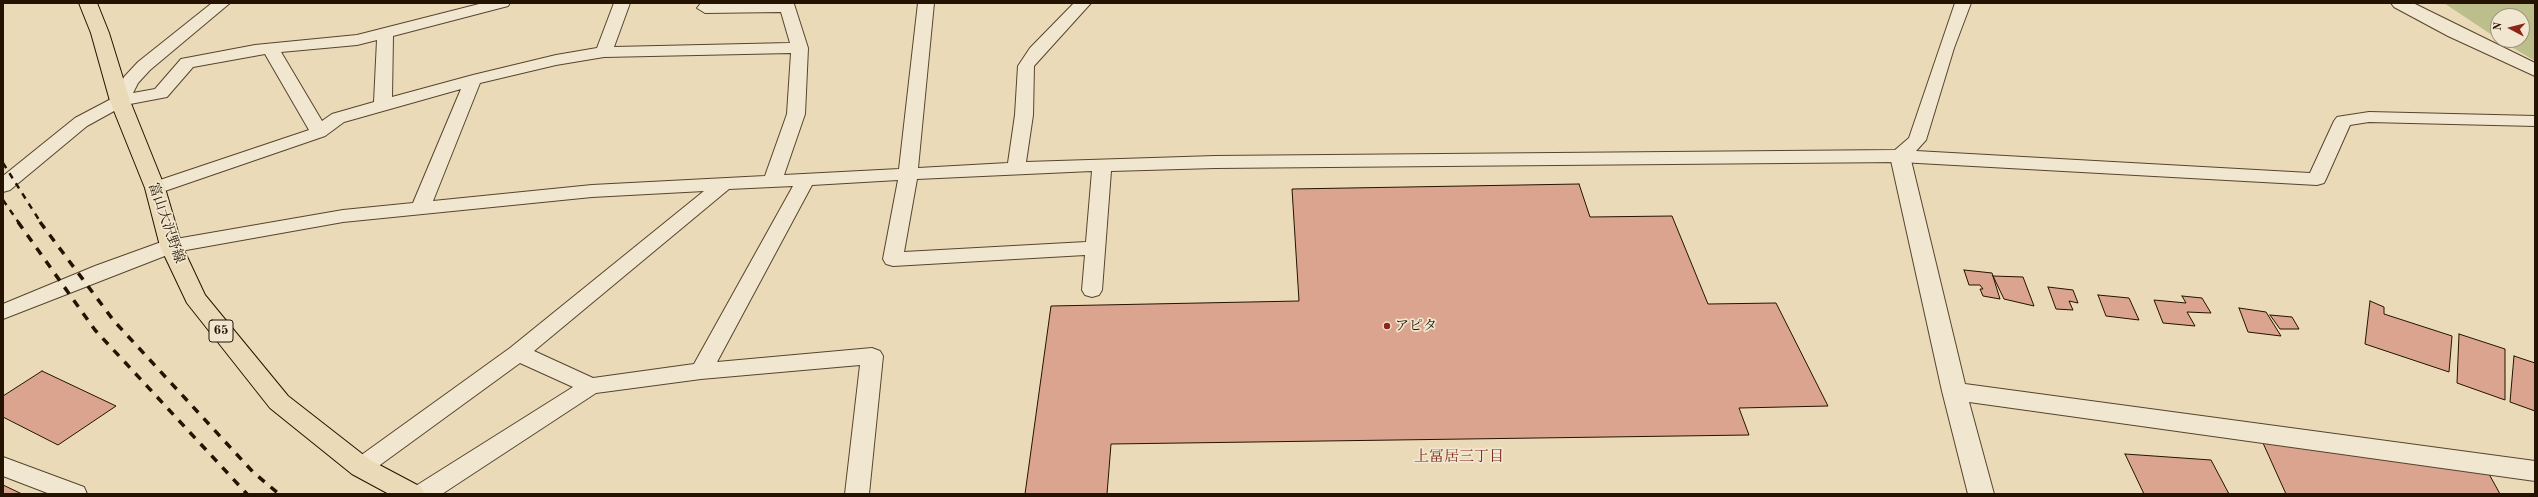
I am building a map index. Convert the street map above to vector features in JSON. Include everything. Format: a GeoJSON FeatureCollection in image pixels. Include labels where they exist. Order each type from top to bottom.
{"type":"FeatureCollection","features":[{"type":"Feature","properties":{"kind":"main road","name":"富山大沢野線"},"geometry":{"type":"LineString","coordinates":[[88,3],[100,33],[120,101],[155,188],[171,246],[195,298],[279,402],[361,467],[412,494]]}},
{"type":"Feature","properties":{"kind":"street"},"geometry":{"type":"LineString","coordinates":[[120,101],[130,81],[144,66],[222,3]]}},
{"type":"Feature","properties":{"kind":"street"},"geometry":{"type":"LineString","coordinates":[[3,186],[81,122],[120,101],[161,93],[187,63],[270,48],[357,40],[502,3]]}},
{"type":"Feature","properties":{"kind":"street"},"geometry":{"type":"LineString","coordinates":[[604,52],[622,3]]}},
{"type":"Feature","properties":{"kind":"street"},"geometry":{"type":"LineString","coordinates":[[709,3],[705,8],[788,7],[800,48],[796,114],[772,182]]}},
{"type":"Feature","properties":{"kind":"street"},"geometry":{"type":"LineString","coordinates":[[926,3],[908,175],[893,259],[1095,248]]}},
{"type":"Feature","properties":{"kind":"street"},"geometry":{"type":"LineString","coordinates":[[1016,168],[1024,115],[1026,66],[1036,52],[1083,3]]}},
{"type":"Feature","properties":{"kind":"street"},"geometry":{"type":"LineString","coordinates":[[1900,156],[1917,140],[1946,48],[1963,3]]}},
{"type":"Feature","properties":{"kind":"street"},"geometry":{"type":"LineString","coordinates":[[2400,3],[2454,32],[2535,70]]}},
{"type":"Feature","properties":{"kind":"street"},"geometry":{"type":"LineString","coordinates":[[383,105],[384,33]]}},
{"type":"Feature","properties":{"kind":"street"},"geometry":{"type":"LineString","coordinates":[[270,48],[319,132]]}},
{"type":"Feature","properties":{"kind":"street"},"geometry":{"type":"LineString","coordinates":[[155,188],[319,132],[338,118],[473,80],[556,60],[604,52],[800,48]]}},
{"type":"Feature","properties":{"kind":"street"},"geometry":{"type":"LineString","coordinates":[[421,208],[473,80]]}},
{"type":"Feature","properties":{"kind":"street"},"geometry":{"type":"LineString","coordinates":[[3,312],[102,271],[171,246],[343,216],[592,191],[805,181],[1016,168],[1102,165],[1238,162],[1900,156],[2317,179],[2344,121],[2369,117],[2535,121]]}},
{"type":"Feature","properties":{"kind":"street"},"geometry":{"type":"LineString","coordinates":[[1900,156],[1954,391],[1981,494]]}},
{"type":"Feature","properties":{"kind":"street"},"geometry":{"type":"LineString","coordinates":[[1092,290],[1102,165]]}},
{"type":"Feature","properties":{"kind":"street"},"geometry":{"type":"LineString","coordinates":[[700,371],[805,181]]}},
{"type":"Feature","properties":{"kind":"street"},"geometry":{"type":"LineString","coordinates":[[361,467],[518,353],[724,184]]}},
{"type":"Feature","properties":{"kind":"street"},"geometry":{"type":"LineString","coordinates":[[518,353],[591,386]]}},
{"type":"Feature","properties":{"kind":"street"},"geometry":{"type":"LineString","coordinates":[[423,494],[591,386],[700,371],[872,356],[857,494]]}},
{"type":"Feature","properties":{"kind":"street"},"geometry":{"type":"LineString","coordinates":[[1954,391],[2535,471]]}},
{"type":"Feature","properties":{"kind":"street"},"geometry":{"type":"LineString","coordinates":[[3,466],[75,494]]}},
{"type":"Feature","properties":{"kind":"green space"},"geometry":{"type":"Polygon","coordinates":[[[2444,3],[2535,3],[2535,61],[2513,48],[2530,48],[2530,8],[2490,8],[2490,34],[2444,3]]]}},
{"type":"Feature","properties":{"kind":"building"},"geometry":{"type":"Polygon","coordinates":[[[1579,184],[1590,217],[1672,216],[1708,304],[1776,303],[1828,406],[1739,408],[1749,435],[1111,444],[1107,494],[1025,494],[1051,306],[1299,301],[1292,189],[1579,184]]]}},
{"type":"Feature","properties":{"kind":"building"},"geometry":{"type":"Polygon","coordinates":[[[1964,270],[1992,273],[2000,299],[1983,296],[1980,289],[1983,289],[1980,285],[1969,285],[1964,270]]]}},
{"type":"Feature","properties":{"kind":"building"},"geometry":{"type":"Polygon","coordinates":[[[1993,276],[2023,277],[2034,306],[2004,299],[1993,276]]]}},
{"type":"Feature","properties":{"kind":"building"},"geometry":{"type":"Polygon","coordinates":[[[2048,287],[2073,290],[2078,303],[2069,301],[2073,310],[2056,309],[2048,287]]]}},
{"type":"Feature","properties":{"kind":"building"},"geometry":{"type":"Polygon","coordinates":[[[2098,295],[2129,298],[2139,320],[2106,316],[2098,295]]]}},
{"type":"Feature","properties":{"kind":"building"},"geometry":{"type":"Polygon","coordinates":[[[2182,296],[2202,298],[2211,313],[2187,312],[2195,326],[2163,323],[2154,300],[2186,303],[2182,296]]]}},
{"type":"Feature","properties":{"kind":"building"},"geometry":{"type":"Polygon","coordinates":[[[2370,301],[2384,307],[2384,314],[2452,336],[2449,372],[2365,344],[2370,301]]]}},
{"type":"Feature","properties":{"kind":"building"},"geometry":{"type":"Polygon","coordinates":[[[2239,308],[2266,312],[2281,336],[2248,332],[2239,308]]]}},
{"type":"Feature","properties":{"kind":"building"},"geometry":{"type":"Polygon","coordinates":[[[2270,315],[2292,317],[2299,329],[2280,329],[2270,315]]]}},
{"type":"Feature","properties":{"kind":"building"},"geometry":{"type":"Polygon","coordinates":[[[2459,334],[2505,349],[2505,400],[2457,383],[2459,334]]]}},
{"type":"Feature","properties":{"kind":"building"},"geometry":{"type":"Polygon","coordinates":[[[2514,356],[2535,363],[2535,411],[2510,402],[2514,356]]]}},
{"type":"Feature","properties":{"kind":"building"},"geometry":{"type":"Polygon","coordinates":[[[42,371],[116,406],[58,445],[3,417],[3,396],[42,371]]]}},
{"type":"Feature","properties":{"kind":"building"},"geometry":{"type":"Polygon","coordinates":[[[2263,443],[2489,474],[2500,494],[2286,494],[2263,443]]]}},
{"type":"Feature","properties":{"kind":"building"},"geometry":{"type":"Polygon","coordinates":[[[2125,454],[2211,460],[2229,494],[2144,494],[2125,454]]]}},
{"type":"Feature","properties":{"kind":"building"},"geometry":{"type":"Polygon","coordinates":[[[3,485],[22,494],[3,494],[3,485]]]}},
{"type":"Feature","properties":{"kind":"railway"},"geometry":{"type":"LineString","coordinates":[[3,163],[41,223]]}},
{"type":"Feature","properties":{"kind":"railway"},"geometry":{"type":"LineString","coordinates":[[3,200],[19,223]]}},
{"type":"Feature","properties":{"kind":"railway"},"geometry":{"type":"LineString","coordinates":[[18,222],[95,330],[247,494]]}},
{"type":"Feature","properties":{"kind":"railway"},"geometry":{"type":"LineString","coordinates":[[40,222],[114,321],[253,472],[279,494]]}},
{"type":"Feature","properties":{"kind":"place","name":"アピタ"},"geometry":{"type":"Point","coordinates":[1387,326]}},
{"type":"Feature","properties":{"kind":"district","name":"上冨居三丁目"},"geometry":{"type":"Point","coordinates":[1459,457]}}]}
